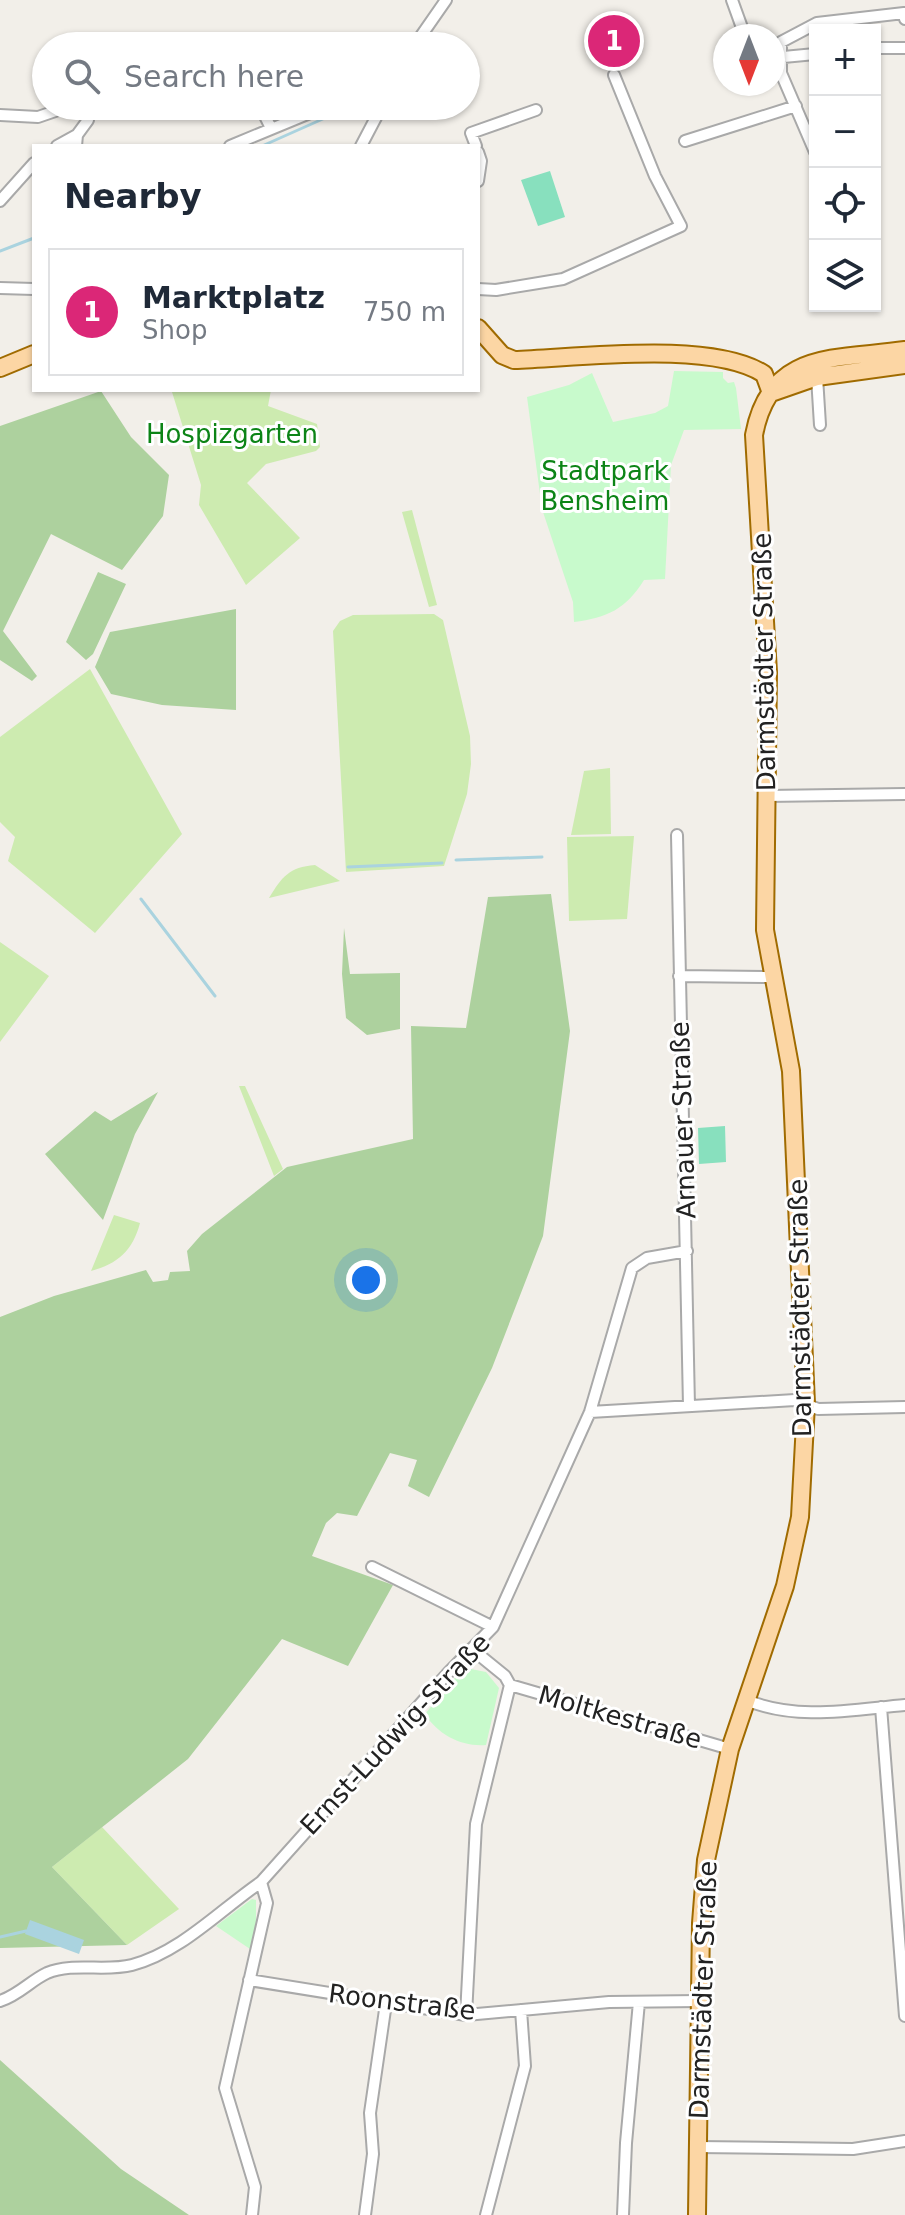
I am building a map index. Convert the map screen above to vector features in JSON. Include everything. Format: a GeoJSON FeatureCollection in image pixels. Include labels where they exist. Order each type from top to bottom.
{"type":"FeatureCollection","features":[{"type":"Feature","properties":{"kind":"main road"},"geometry":{"type":"LineString","coordinates":[[480,330],[502,355],[514,360],[699,356],[741,363],[805,363],[905,350]]}},
{"type":"Feature","properties":{"kind":"main road"},"geometry":{"type":"LineString","coordinates":[[0,368],[32,355]]}},
{"type":"Feature","properties":{"kind":"main road"},"geometry":{"type":"LineString","coordinates":[[741,363],[771,393]]}},
{"type":"Feature","properties":{"kind":"main road"},"geometry":{"type":"LineString","coordinates":[[771,393],[785,374],[805,363]]}},
{"type":"Feature","properties":{"kind":"main road"},"geometry":{"type":"LineString","coordinates":[[771,393],[817,377],[905,365]]}},
{"type":"Feature","properties":{"kind":"main road","name":"Darmstädter Straße"},"geometry":{"type":"LineString","coordinates":[[697,2215],[700,2001],[706,1860],[730,1749],[785,1586],[800,1517],[806,1404],[791,1071],[765,930],[766,608],[754,435],[757,420],[771,393]]}},
{"type":"Feature","properties":{"kind":"street"},"geometry":{"type":"LineString","coordinates":[[424,32],[446,0]]}},
{"type":"Feature","properties":{"kind":"street"},"geometry":{"type":"LineString","coordinates":[[732,0],[741,24]]}},
{"type":"Feature","properties":{"kind":"street"},"geometry":{"type":"LineString","coordinates":[[785,40],[817,23],[904,13],[905,19]]}},
{"type":"Feature","properties":{"kind":"street"},"geometry":{"type":"LineString","coordinates":[[881,48],[905,48]]}},
{"type":"Feature","properties":{"kind":"street"},"geometry":{"type":"LineString","coordinates":[[785,57],[809,55]]}},
{"type":"Feature","properties":{"kind":"street"},"geometry":{"type":"LineString","coordinates":[[480,289],[496,290],[563,279],[681,226],[655,176],[614,75]]}},
{"type":"Feature","properties":{"kind":"street"},"geometry":{"type":"LineString","coordinates":[[785,82],[809,137]]}},
{"type":"Feature","properties":{"kind":"street"},"geometry":{"type":"LineString","coordinates":[[685,141],[796,106]]}},
{"type":"Feature","properties":{"kind":"street"},"geometry":{"type":"LineString","coordinates":[[475,144],[471,133],[536,110]]}},
{"type":"Feature","properties":{"kind":"street"},"geometry":{"type":"LineString","coordinates":[[0,115],[32,117]]}},
{"type":"Feature","properties":{"kind":"street"},"geometry":{"type":"LineString","coordinates":[[77,141],[88,120]]}},
{"type":"Feature","properties":{"kind":"street"},"geometry":{"type":"LineString","coordinates":[[267,120],[271,128]]}},
{"type":"Feature","properties":{"kind":"street"},"geometry":{"type":"LineString","coordinates":[[235,144],[291,120]]}},
{"type":"Feature","properties":{"kind":"street"},"geometry":{"type":"LineString","coordinates":[[362,144],[375,120]]}},
{"type":"Feature","properties":{"kind":"street"},"geometry":{"type":"LineString","coordinates":[[0,201],[32,165]]}},
{"type":"Feature","properties":{"kind":"street"},"geometry":{"type":"LineString","coordinates":[[0,288],[32,289]]}},
{"type":"Feature","properties":{"kind":"street"},"geometry":{"type":"LineString","coordinates":[[817,377],[820,425]]}},
{"type":"Feature","properties":{"kind":"street"},"geometry":{"type":"LineString","coordinates":[[767,796],[905,794]]}},
{"type":"Feature","properties":{"kind":"street","name":"Arnauer Straße"},"geometry":{"type":"LineString","coordinates":[[677,835],[689,1406]]}},
{"type":"Feature","properties":{"kind":"street"},"geometry":{"type":"LineString","coordinates":[[679,976],[773,977]]}},
{"type":"Feature","properties":{"kind":"street","name":"Ernst-Ludwig-Straße"},"geometry":{"type":"LineString","coordinates":[[0,2001],[18,1995],[45,1974],[63,1968],[115,1968],[150,1959],[205,1925],[261,1882],[493,1627],[590,1412],[632,1268],[647,1258],[687,1251]]}},
{"type":"Feature","properties":{"kind":"street"},"geometry":{"type":"LineString","coordinates":[[590,1412],[795,1400],[818,1409],[905,1407]]}},
{"type":"Feature","properties":{"kind":"street"},"geometry":{"type":"LineString","coordinates":[[372,1567],[493,1627]]}},
{"type":"Feature","properties":{"kind":"street"},"geometry":{"type":"LineString","coordinates":[[466,2015],[476,1824],[510,1685],[505,1676],[473,1650]]}},
{"type":"Feature","properties":{"kind":"street","name":"Moltkestraße"},"geometry":{"type":"LineString","coordinates":[[510,1685],[730,1749]]}},
{"type":"Feature","properties":{"kind":"street"},"geometry":{"type":"LineString","coordinates":[[746,1700],[785,1713],[905,1705]]}},
{"type":"Feature","properties":{"kind":"street"},"geometry":{"type":"LineString","coordinates":[[881,1707],[900,1916],[905,2016]]}},
{"type":"Feature","properties":{"kind":"street"},"geometry":{"type":"LineString","coordinates":[[252,2215],[255,2187],[225,2088],[267,1903],[261,1882]]}},
{"type":"Feature","properties":{"kind":"street","name":"Roonstraße"},"geometry":{"type":"LineString","coordinates":[[249,1980],[466,2015],[639,2002],[700,2001]]}},
{"type":"Feature","properties":{"kind":"street"},"geometry":{"type":"LineString","coordinates":[[623,2215],[639,2002]]}},
{"type":"Feature","properties":{"kind":"street"},"geometry":{"type":"LineString","coordinates":[[365,2215],[373,2154],[370,2113],[386,2003]]}},
{"type":"Feature","properties":{"kind":"street"},"geometry":{"type":"LineString","coordinates":[[486,2215],[525,2066],[521,2010]]}},
{"type":"Feature","properties":{"kind":"street"},"geometry":{"type":"LineString","coordinates":[[697,2147],[853,2149],[905,2141]]}},
{"type":"Feature","properties":{"kind":"green space"},"geometry":{"type":"Polygon","coordinates":[[[550,171],[565,217],[538,226],[521,180],[550,171]]]}},
{"type":"Feature","properties":{"kind":"green space","name":"Stadtpark Bensheim"},"geometry":{"type":"Polygon","coordinates":[[[674,371],[723,372],[723,378],[728,383],[734,382],[736,388],[741,429],[684,430],[671,465],[665,579],[644,580],[630,598],[615,610],[574,622],[573,602],[542,509],[527,397],[569,385],[592,373],[613,422],[655,413],[668,406],[674,371]]]}},
{"type":"Feature","properties":{"kind":"green space"},"geometry":{"type":"Polygon","coordinates":[[[102,392],[131,437],[169,475],[163,516],[122,570],[51,534],[3,631],[37,676],[32,681],[0,660],[0,426],[102,392]]]}},
{"type":"Feature","properties":{"kind":"green space","name":"Hospizgarten"},"geometry":{"type":"Polygon","coordinates":[[[172,392],[271,392],[268,406],[317,424],[320,447],[316,451],[266,464],[247,483],[300,538],[246,585],[199,505],[201,485],[172,392]]]}},
{"type":"Feature","properties":{"kind":"green space"},"geometry":{"type":"Polygon","coordinates":[[[412,510],[437,605],[429,607],[402,512],[412,510]]]}},
{"type":"Feature","properties":{"kind":"green space"},"geometry":{"type":"Polygon","coordinates":[[[98,572],[126,584],[93,654],[86,660],[66,642],[98,572]]]}},
{"type":"Feature","properties":{"kind":"green space"},"geometry":{"type":"Polygon","coordinates":[[[236,609],[236,710],[162,705],[111,694],[95,667],[110,632],[236,609]]]}},
{"type":"Feature","properties":{"kind":"green space"},"geometry":{"type":"Polygon","coordinates":[[[434,614],[443,620],[470,736],[471,764],[467,794],[444,866],[346,872],[333,631],[340,621],[353,615],[434,614]]]}},
{"type":"Feature","properties":{"kind":"green space"},"geometry":{"type":"Polygon","coordinates":[[[90,669],[182,834],[95,933],[8,861],[15,837],[0,822],[0,737],[90,669]]]}},
{"type":"Feature","properties":{"kind":"green space"},"geometry":{"type":"Polygon","coordinates":[[[610,768],[611,834],[571,835],[584,771],[610,768]]]}},
{"type":"Feature","properties":{"kind":"green space"},"geometry":{"type":"Polygon","coordinates":[[[634,836],[627,919],[569,921],[567,837],[634,836]]]}},
{"type":"Feature","properties":{"kind":"green space"},"geometry":{"type":"Polygon","coordinates":[[[315,865],[340,881],[269,898],[287,874],[315,865]]]}},
{"type":"Feature","properties":{"kind":"green space"},"geometry":{"type":"Polygon","coordinates":[[[551,894],[570,1031],[543,1236],[492,1368],[429,1497],[408,1486],[417,1460],[390,1453],[357,1516],[337,1513],[326,1523],[312,1556],[393,1585],[348,1666],[282,1639],[188,1759],[52,1867],[127,1945],[0,1948],[0,1317],[54,1296],[146,1270],[153,1282],[168,1280],[170,1272],[190,1271],[187,1251],[202,1234],[287,1167],[413,1139],[411,1026],[466,1028],[488,897],[551,894]]]}},
{"type":"Feature","properties":{"kind":"green space"},"geometry":{"type":"Polygon","coordinates":[[[344,928],[350,974],[400,973],[400,1029],[367,1035],[346,1018],[342,974],[344,928]]]}},
{"type":"Feature","properties":{"kind":"green space"},"geometry":{"type":"Polygon","coordinates":[[[0,942],[49,976],[0,1042],[0,942]]]}},
{"type":"Feature","properties":{"kind":"green space"},"geometry":{"type":"Polygon","coordinates":[[[239,1086],[245,1086],[283,1169],[274,1176],[239,1086]]]}},
{"type":"Feature","properties":{"kind":"green space"},"geometry":{"type":"Polygon","coordinates":[[[158,1092],[135,1134],[103,1220],[45,1154],[95,1111],[111,1121],[158,1092]]]}},
{"type":"Feature","properties":{"kind":"green space"},"geometry":{"type":"Polygon","coordinates":[[[725,1126],[726,1162],[699,1164],[698,1128],[725,1126]]]}},
{"type":"Feature","properties":{"kind":"green space"},"geometry":{"type":"Polygon","coordinates":[[[114,1215],[140,1223],[137,1233],[129,1248],[117,1260],[91,1271],[114,1215]]]}},
{"type":"Feature","properties":{"kind":"green space"},"geometry":{"type":"Polygon","coordinates":[[[471,1669],[486,1672],[499,1688],[486,1745],[468,1744],[451,1738],[425,1714],[458,1674],[471,1669]]]}},
{"type":"Feature","properties":{"kind":"green space"},"geometry":{"type":"Polygon","coordinates":[[[102,1827],[179,1909],[127,1945],[52,1867],[102,1827]]]}},
{"type":"Feature","properties":{"kind":"green space"},"geometry":{"type":"Polygon","coordinates":[[[252,1899],[256,1900],[256,1925],[250,1949],[216,1926],[252,1899]]]}},
{"type":"Feature","properties":{"kind":"green space"},"geometry":{"type":"Polygon","coordinates":[[[0,2060],[121,2169],[189,2215],[0,2215],[0,2060]]]}},
{"type":"Feature","properties":{"kind":"water"},"geometry":{"type":"Polygon","coordinates":[[[30,1920],[84,1940],[79,1954],[25,1934],[30,1920]]]}},
{"type":"Feature","properties":{"kind":"waterway"},"geometry":{"type":"LineString","coordinates":[[266,144],[320,120]]}},
{"type":"Feature","properties":{"kind":"waterway"},"geometry":{"type":"LineString","coordinates":[[0,251],[32,239]]}},
{"type":"Feature","properties":{"kind":"waterway"},"geometry":{"type":"LineString","coordinates":[[456,860],[542,857]]}},
{"type":"Feature","properties":{"kind":"waterway"},"geometry":{"type":"LineString","coordinates":[[348,867],[442,863]]}},
{"type":"Feature","properties":{"kind":"waterway"},"geometry":{"type":"LineString","coordinates":[[141,899],[215,996]]}},
{"type":"Feature","properties":{"kind":"waterway"},"geometry":{"type":"LineString","coordinates":[[0,1937],[26,1931]]}},
{"type":"Feature","properties":{"kind":"place","name":"Marktplatz"},"geometry":{"type":"Point","coordinates":[614,41]}}]}
